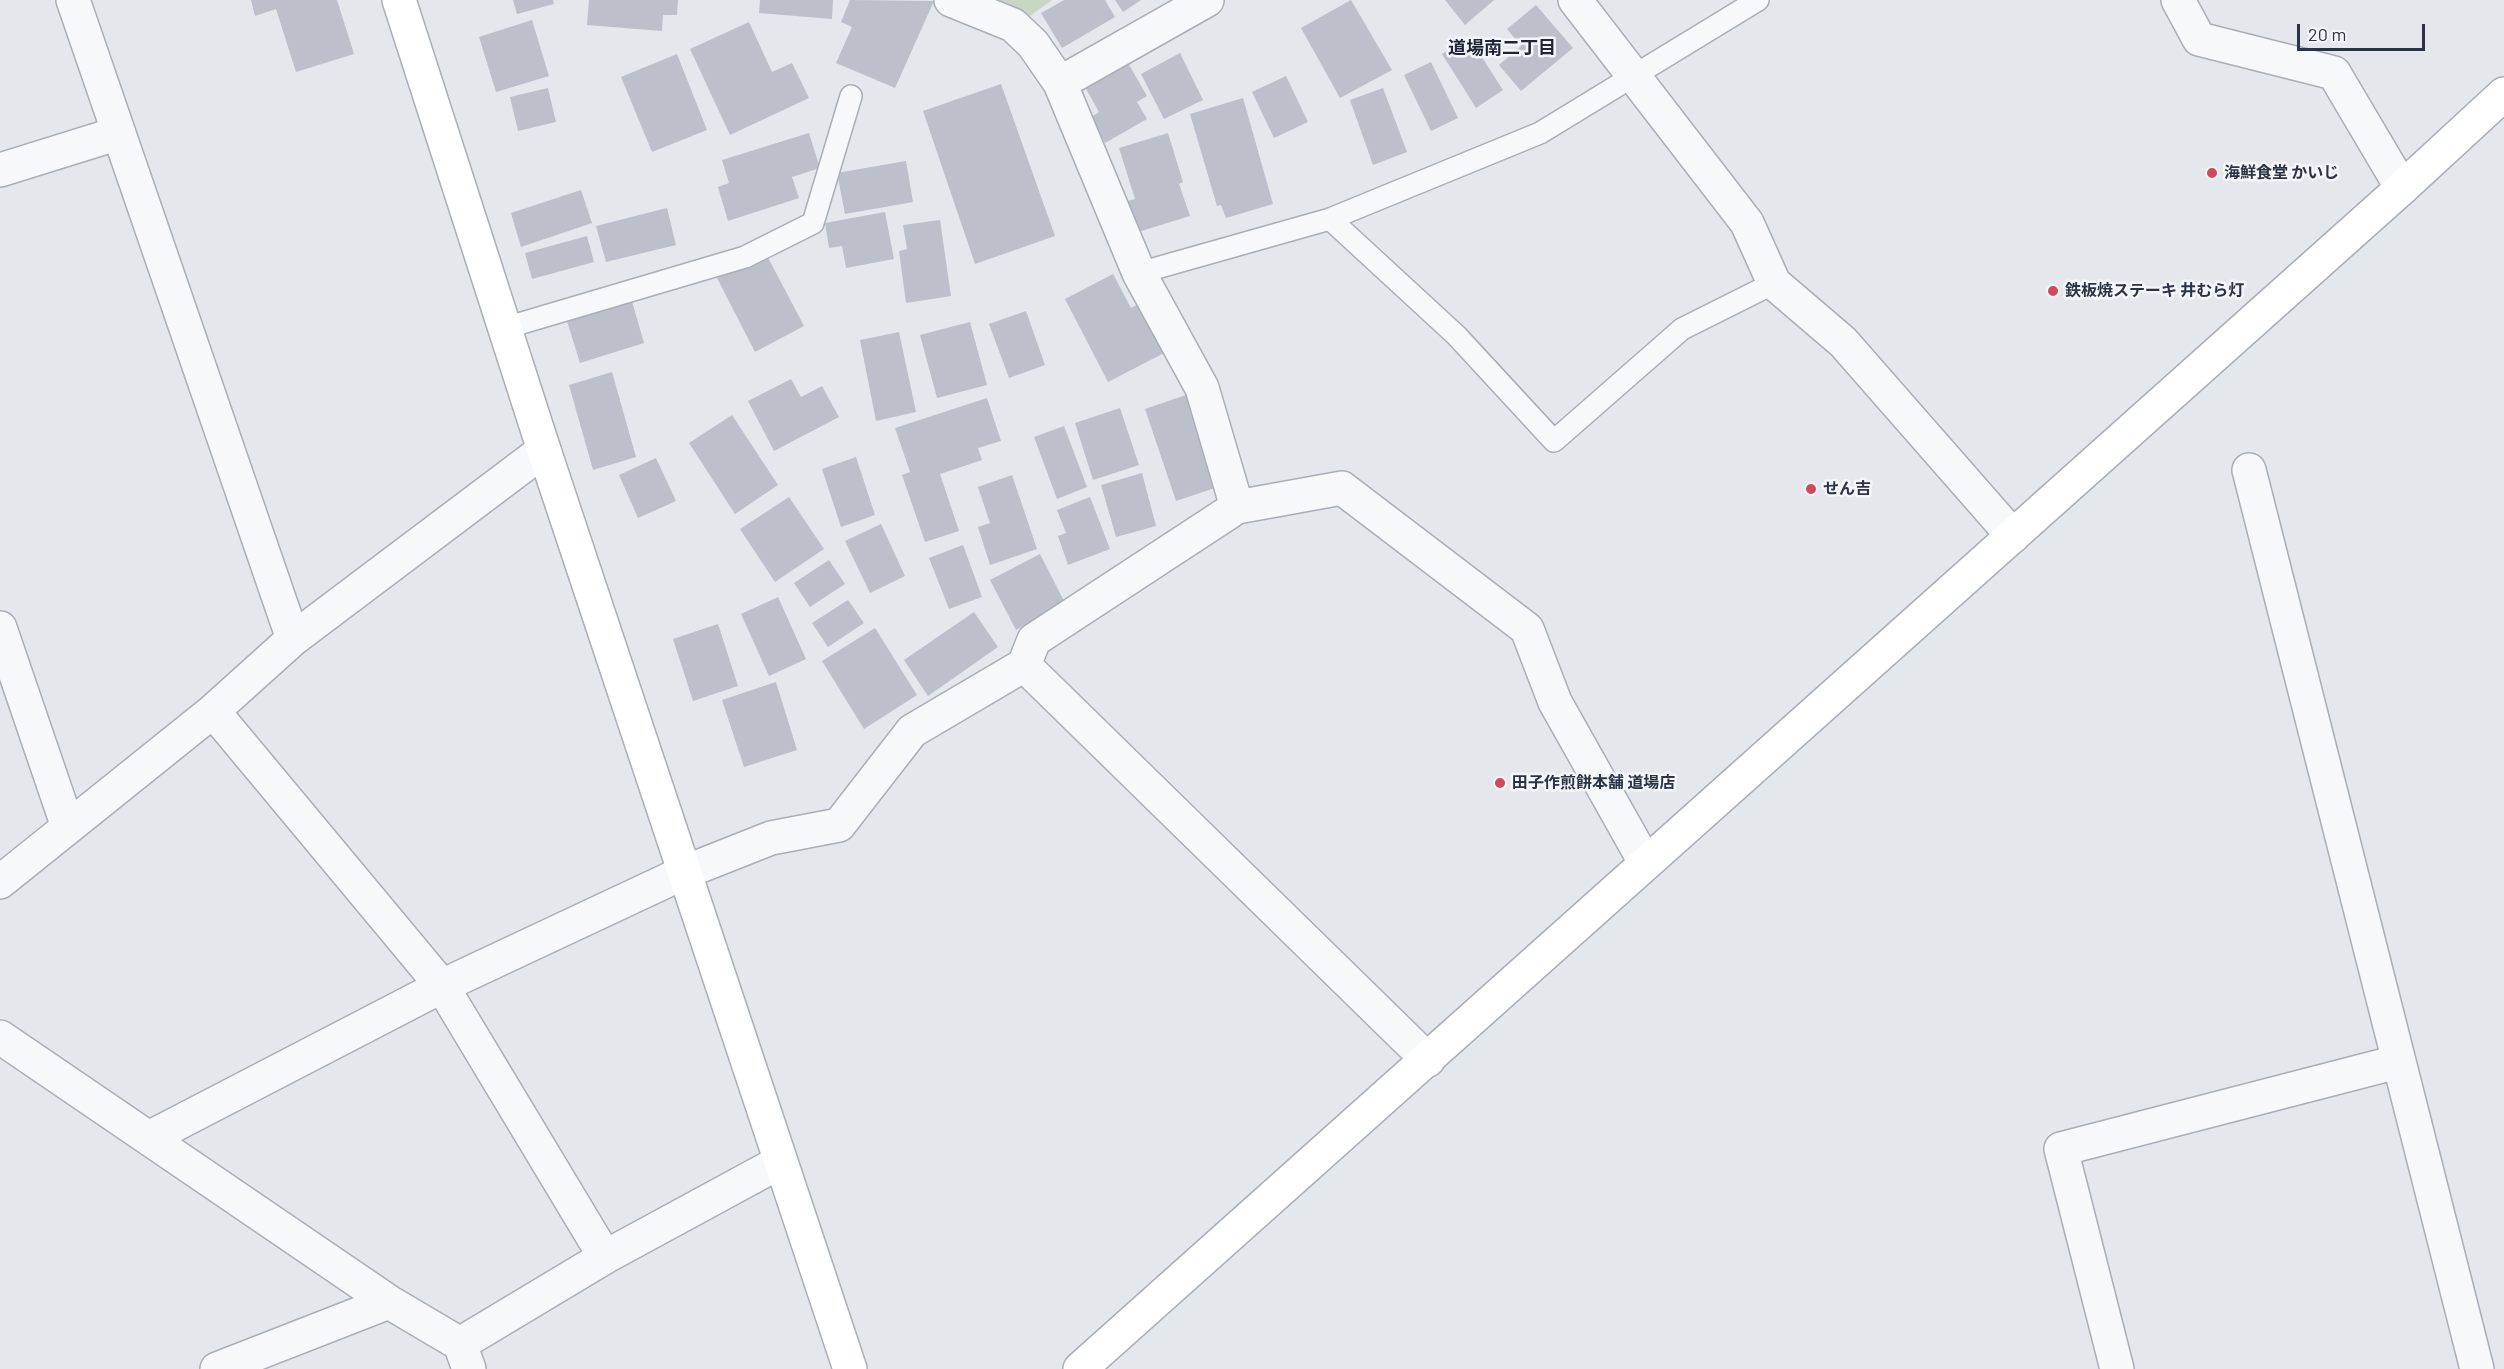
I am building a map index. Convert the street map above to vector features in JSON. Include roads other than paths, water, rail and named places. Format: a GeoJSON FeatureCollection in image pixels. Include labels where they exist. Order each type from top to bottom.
{"type":"FeatureCollection","features":[{"type":"Feature","properties":{"kind":"street"},"geometry":{"type":"LineString","coordinates":[[73,0],[293,639]]}},
{"type":"Feature","properties":{"kind":"street"},"geometry":{"type":"LineString","coordinates":[[399,0],[544,450],[850,1369]]}},
{"type":"Feature","properties":{"kind":"street"},"geometry":{"type":"LineString","coordinates":[[951,0],[1013,25],[1033,44],[1060,83],[1139,273],[1202,388],[1237,507]]}},
{"type":"Feature","properties":{"kind":"street"},"geometry":{"type":"LineString","coordinates":[[1060,83],[1207,0]]}},
{"type":"Feature","properties":{"kind":"street"},"geometry":{"type":"LineString","coordinates":[[1575,0],[1747,223],[1774,282],[1843,342],[2013,536]]}},
{"type":"Feature","properties":{"kind":"street"},"geometry":{"type":"LineString","coordinates":[[2178,0],[2199,39],[2334,73],[2403,188]]}},
{"type":"Feature","properties":{"kind":"street"},"geometry":{"type":"LineString","coordinates":[[1080,1369],[1428,1060],[1645,862],[2403,188],[2504,94]]}},
{"type":"Feature","properties":{"kind":"street"},"geometry":{"type":"LineString","coordinates":[[0,170],[119,132]]}},
{"type":"Feature","properties":{"kind":"street"},"geometry":{"type":"LineString","coordinates":[[0,882],[213,711],[293,639],[544,450]]}},
{"type":"Feature","properties":{"kind":"street"},"geometry":{"type":"LineString","coordinates":[[2249,470],[2397,1062],[2477,1369]]}},
{"type":"Feature","properties":{"kind":"street"},"geometry":{"type":"LineString","coordinates":[[148,1138],[442,986],[685,872],[771,838],[839,825],[912,731],[1024,665],[1034,640],[1237,507],[1342,488],[1527,629],[1555,702],[1645,862]]}},
{"type":"Feature","properties":{"kind":"street"},"geometry":{"type":"LineString","coordinates":[[0,627],[68,827]]}},
{"type":"Feature","properties":{"kind":"street"},"geometry":{"type":"LineString","coordinates":[[1024,665],[1428,1060]]}},
{"type":"Feature","properties":{"kind":"street"},"geometry":{"type":"LineString","coordinates":[[213,711],[442,986],[605,1257]]}},
{"type":"Feature","properties":{"kind":"street"},"geometry":{"type":"LineString","coordinates":[[0,1037],[389,1302],[464,1356],[605,1257],[780,1162]]}},
{"type":"Feature","properties":{"kind":"street"},"geometry":{"type":"LineString","coordinates":[[2117,1369],[2061,1149],[2397,1062]]}},
{"type":"Feature","properties":{"kind":"street"},"geometry":{"type":"LineString","coordinates":[[217,1369],[389,1302]]}},
{"type":"Feature","properties":{"kind":"lane"},"geometry":{"type":"LineString","coordinates":[[1139,273],[1330,219],[1540,133],[1758,0]]}},
{"type":"Feature","properties":{"kind":"lane"},"geometry":{"type":"LineString","coordinates":[[505,328],[746,257],[813,223],[851,96]]}},
{"type":"Feature","properties":{"kind":"lane"},"geometry":{"type":"LineString","coordinates":[[1330,219],[1457,336],[1554,441],[1682,329],[1774,282]]}},
{"type":"Feature","properties":{"kind":"place","name":"海鮮食堂 かいじ"},"geometry":{"type":"Point","coordinates":[2212,173]}},
{"type":"Feature","properties":{"kind":"place","name":"鉄板焼ステーキ 井むら灯"},"geometry":{"type":"Point","coordinates":[2053,291]}},
{"type":"Feature","properties":{"kind":"place","name":"せん吉"},"geometry":{"type":"Point","coordinates":[1811,489]}},
{"type":"Feature","properties":{"kind":"place","name":"田子作煎餅本舗 道場店"},"geometry":{"type":"Point","coordinates":[1500,783]}},
{"type":"Feature","properties":{"kind":"district","name":"道場南二丁目"},"geometry":{"type":"Point","coordinates":[1502,48]}}]}
